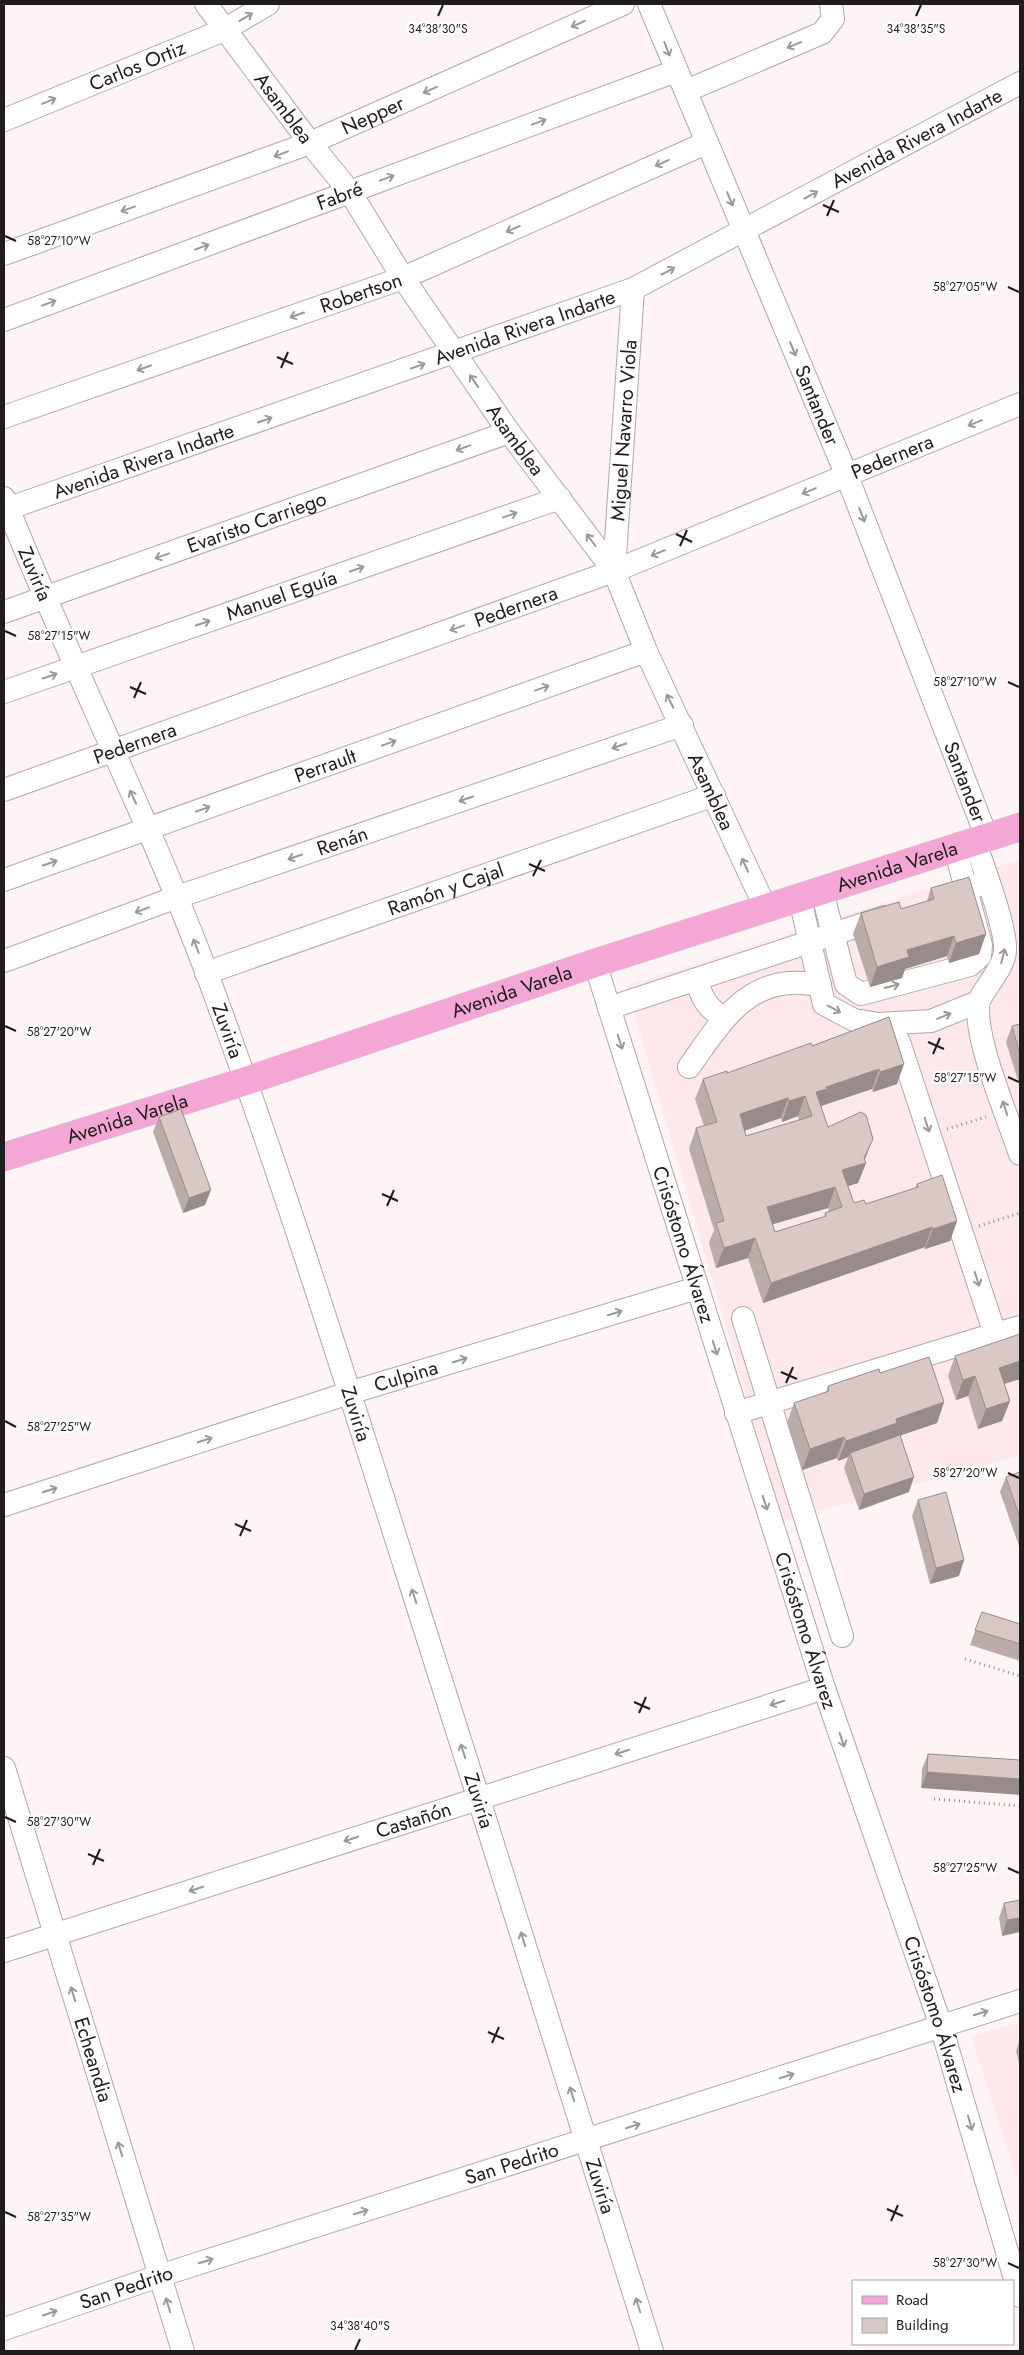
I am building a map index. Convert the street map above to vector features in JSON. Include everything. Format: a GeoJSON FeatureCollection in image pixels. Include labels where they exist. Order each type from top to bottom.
{"type":"FeatureCollection","features":[{"type":"Feature","properties":{"kind":"main road","name":"Avenida Varela"},"geometry":{"type":"LineString","coordinates":[[4,1157],[246,1081],[595,963],[1020,827]]}},
{"type":"Feature","properties":{"kind":"street","name":"Asamblea"},"geometry":{"type":"LineString","coordinates":[[206,4],[310,143],[350,192],[402,278],[509,432],[614,571],[646,651],[766,909]]}},
{"type":"Feature","properties":{"kind":"street","name":"Carlos Ortiz"},"geometry":{"type":"LineString","coordinates":[[4,120],[224,30],[268,4]]}},
{"type":"Feature","properties":{"kind":"street","name":"Nepper"},"geometry":{"type":"LineString","coordinates":[[4,254],[310,143],[623,4]]}},
{"type":"Feature","properties":{"kind":"street","name":"Santander"},"geometry":{"type":"LineString","coordinates":[[649,4],[847,476],[973,843],[977,886]]}},
{"type":"Feature","properties":{"kind":"street"},"geometry":{"type":"LineString","coordinates":[[686,91],[822,33],[832,11]]}},
{"type":"Feature","properties":{"kind":"street","name":"Fabré"},"geometry":{"type":"LineString","coordinates":[[4,320],[676,71]]}},
{"type":"Feature","properties":{"kind":"street","name":"Avenida Rivera Indarte"},"geometry":{"type":"LineString","coordinates":[[5,506],[455,354],[633,289],[1020,83]]}},
{"type":"Feature","properties":{"kind":"street","name":"Robertson"},"geometry":{"type":"LineString","coordinates":[[4,417],[402,278],[706,143]]}},
{"type":"Feature","properties":{"kind":"street","name":"Miguel Navarro Viola"},"geometry":{"type":"LineString","coordinates":[[614,571],[633,289]]}},
{"type":"Feature","properties":{"kind":"street","name":"Pedernera"},"geometry":{"type":"LineString","coordinates":[[4,790],[614,571],[1020,404]]}},
{"type":"Feature","properties":{"kind":"street","name":"Evaristo Carriego"},"geometry":{"type":"LineString","coordinates":[[4,612],[509,432]]}},
{"type":"Feature","properties":{"kind":"street","name":"Manuel Eguía"},"geometry":{"type":"LineString","coordinates":[[4,692],[560,498]]}},
{"type":"Feature","properties":{"kind":"street","name":"Zuviría"},"geometry":{"type":"LineString","coordinates":[[5,506],[177,897],[246,1081],[350,1393],[652,2351]]}},
{"type":"Feature","properties":{"kind":"street","name":"Perrault"},"geometry":{"type":"LineString","coordinates":[[4,880],[646,651]]}},
{"type":"Feature","properties":{"kind":"street","name":"Renán"},"geometry":{"type":"LineString","coordinates":[[4,961],[177,897],[682,725]]}},
{"type":"Feature","properties":{"kind":"street","name":"Ramón y Cajal"},"geometry":{"type":"LineString","coordinates":[[206,973],[714,795]]}},
{"type":"Feature","properties":{"kind":"street"},"geometry":{"type":"LineString","coordinates":[[609,1008],[977,886]]}},
{"type":"Feature","properties":{"kind":"street"},"geometry":{"type":"LineString","coordinates":[[811,895],[833,935],[846,984],[862,994],[970,964],[980,956],[977,886]]}},
{"type":"Feature","properties":{"kind":"street"},"geometry":{"type":"LineString","coordinates":[[811,895],[810,941],[824,1004],[854,1020],[879,1024],[930,1022],[978,1002],[996,975],[1005,952],[1000,923],[977,886]]}},
{"type":"Feature","properties":{"kind":"street","name":"Crisóstomo Álvarez"},"geometry":{"type":"LineString","coordinates":[[595,963],[824,1688],[941,2026],[1020,2296]]}},
{"type":"Feature","properties":{"kind":"street"},"geometry":{"type":"LineString","coordinates":[[697,979],[705,1002],[712,1011],[724,1018]]}},
{"type":"Feature","properties":{"kind":"street"},"geometry":{"type":"LineString","coordinates":[[689,1067],[724,1018],[736,1005],[761,990],[789,983],[820,985]]}},
{"type":"Feature","properties":{"kind":"street"},"geometry":{"type":"LineString","coordinates":[[978,1002],[981,1036],[1020,1154]]}},
{"type":"Feature","properties":{"kind":"street"},"geometry":{"type":"LineString","coordinates":[[879,1024],[900,1042],[995,1334]]}},
{"type":"Feature","properties":{"kind":"street","name":"Culpina"},"geometry":{"type":"LineString","coordinates":[[4,1505],[350,1393],[697,1288]]}},
{"type":"Feature","properties":{"kind":"street"},"geometry":{"type":"LineString","coordinates":[[743,1318],[842,1636]]}},
{"type":"Feature","properties":{"kind":"street"},"geometry":{"type":"LineString","coordinates":[[736,1413],[1020,1327]]}},
{"type":"Feature","properties":{"kind":"street","name":"Castañón"},"geometry":{"type":"LineString","coordinates":[[4,1951],[824,1688]]}},
{"type":"Feature","properties":{"kind":"street","name":"Echeandia"},"geometry":{"type":"LineString","coordinates":[[4,1768],[183,2351]]}},
{"type":"Feature","properties":{"kind":"street","name":"San Pedrito"},"geometry":{"type":"LineString","coordinates":[[4,2329],[159,2276],[1020,2001]]}},
{"type":"Feature","properties":{"kind":"path"},"geometry":{"type":"LineString","coordinates":[[930,1134],[1006,1111]]}},
{"type":"Feature","properties":{"kind":"path"},"geometry":{"type":"LineString","coordinates":[[961,1231],[1020,1213]]}},
{"type":"Feature","properties":{"kind":"path"},"geometry":{"type":"LineString","coordinates":[[965,1658],[1020,1676]]}},
{"type":"Feature","properties":{"kind":"path"},"geometry":{"type":"LineString","coordinates":[[934,1799],[1020,1806]]}},
{"type":"Feature","properties":{"kind":"shaded area"},"geometry":{"type":"Polygon","coordinates":[[[1020,859],[1020,1456],[783,1521],[626,986],[1020,859]]]}},
{"type":"Feature","properties":{"kind":"shaded area"},"geometry":{"type":"Polygon","coordinates":[[[1020,2022],[1020,2187],[971,2037],[1020,2022]]]}},
{"type":"Feature","properties":{"kind":"building"},"geometry":{"type":"Polygon","coordinates":[[[969,877],[986,934],[956,943],[954,936],[907,950],[909,957],[877,967],[861,913],[899,902],[901,909],[934,899],[931,888],[969,877]]]}},
{"type":"Feature","properties":{"kind":"building"},"geometry":{"type":"Polygon","coordinates":[[[889,1017],[904,1064],[880,1072],[879,1069],[816,1092],[828,1127],[861,1112],[866,1115],[873,1139],[864,1158],[866,1163],[842,1170],[854,1203],[864,1200],[866,1204],[918,1187],[917,1184],[942,1175],[957,1221],[933,1229],[932,1227],[771,1283],[755,1238],[724,1248],[716,1223],[724,1221],[696,1128],[717,1122],[703,1079],[727,1071],[727,1073],[811,1043],[812,1046],[889,1017]],[[805,1096],[789,1101],[788,1098],[740,1114],[746,1136],[812,1116],[805,1096]],[[835,1187],[767,1207],[775,1232],[826,1216],[825,1213],[842,1207],[835,1187]]]}},
{"type":"Feature","properties":{"kind":"building"},"geometry":{"type":"Polygon","coordinates":[[[1020,1024],[1020,1054],[1012,1026],[1020,1024]]]}},
{"type":"Feature","properties":{"kind":"building"},"geometry":{"type":"Polygon","coordinates":[[[181,1109],[211,1190],[189,1198],[159,1117],[181,1109]]]}},
{"type":"Feature","properties":{"kind":"building"},"geometry":{"type":"Polygon","coordinates":[[[1020,1334],[1020,1361],[999,1368],[1010,1401],[986,1409],[975,1376],[963,1380],[955,1356],[1020,1334]]]}},
{"type":"Feature","properties":{"kind":"building"},"geometry":{"type":"Polygon","coordinates":[[[929,1357],[944,1402],[896,1419],[897,1423],[846,1441],[844,1437],[810,1449],[794,1403],[829,1391],[828,1386],[879,1369],[880,1373],[929,1357]]]}},
{"type":"Feature","properties":{"kind":"building"},"geometry":{"type":"Polygon","coordinates":[[[900,1435],[914,1477],[864,1494],[850,1453],[900,1435]]]}},
{"type":"Feature","properties":{"kind":"building"},"geometry":{"type":"Polygon","coordinates":[[[1020,1472],[1020,1518],[1006,1477],[1020,1472]]]}},
{"type":"Feature","properties":{"kind":"building"},"geometry":{"type":"Polygon","coordinates":[[[946,1492],[964,1560],[936,1568],[918,1500],[946,1492]]]}},
{"type":"Feature","properties":{"kind":"building"},"geometry":{"type":"Polygon","coordinates":[[[982,1612],[1020,1624],[1020,1644],[975,1630],[982,1612]]]}},
{"type":"Feature","properties":{"kind":"building"},"geometry":{"type":"Polygon","coordinates":[[[928,1754],[1020,1760],[1020,1779],[927,1772],[928,1754]]]}},
{"type":"Feature","properties":{"kind":"building"},"geometry":{"type":"Polygon","coordinates":[[[1020,1900],[1020,1918],[1007,1920],[1004,1903],[1020,1900]]]}}]}
